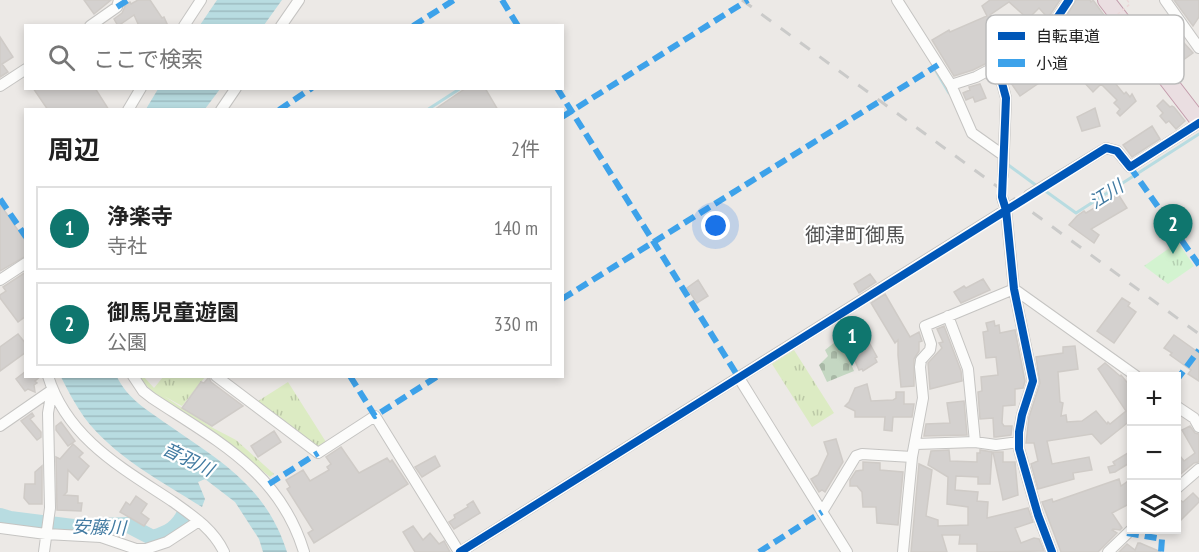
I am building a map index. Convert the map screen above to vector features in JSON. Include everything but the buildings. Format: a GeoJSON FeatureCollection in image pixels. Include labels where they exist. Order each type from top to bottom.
{"type":"FeatureCollection","features":[{"type":"Feature","properties":{"kind":"highway"},"geometry":{"type":"LineString","coordinates":[[1106,0],[1117,15]]}},
{"type":"Feature","properties":{"kind":"highway"},"geometry":{"type":"LineString","coordinates":[[1124,2],[1133,15]]}},
{"type":"Feature","properties":{"kind":"highway"},"geometry":{"type":"LineString","coordinates":[[1170,84],[1199,122]]}},
{"type":"Feature","properties":{"kind":"highway"},"geometry":{"type":"LineString","coordinates":[[1184,84],[1199,105]]}},
{"type":"Feature","properties":{"kind":"street"},"geometry":{"type":"LineString","coordinates":[[93,24],[117,8],[119,0]]}},
{"type":"Feature","properties":{"kind":"street"},"geometry":{"type":"LineString","coordinates":[[185,24],[201,0]]}},
{"type":"Feature","properties":{"kind":"street"},"geometry":{"type":"LineString","coordinates":[[282,24],[299,0]]}},
{"type":"Feature","properties":{"kind":"street"},"geometry":{"type":"LineString","coordinates":[[897,0],[951,85],[972,133],[1003,155]]}},
{"type":"Feature","properties":{"kind":"street"},"geometry":{"type":"LineString","coordinates":[[1059,15],[1069,0]]}},
{"type":"Feature","properties":{"kind":"street"},"geometry":{"type":"LineString","coordinates":[[1165,0],[1179,15]]}},
{"type":"Feature","properties":{"kind":"street"},"geometry":{"type":"LineString","coordinates":[[1184,21],[1195,33],[1199,48]]}},
{"type":"Feature","properties":{"kind":"street"},"geometry":{"type":"LineString","coordinates":[[0,86],[24,70]]}},
{"type":"Feature","properties":{"kind":"street"},"geometry":{"type":"LineString","coordinates":[[951,85],[986,72]]}},
{"type":"Feature","properties":{"kind":"street"},"geometry":{"type":"LineString","coordinates":[[1002,84],[1006,98],[1003,175]]}},
{"type":"Feature","properties":{"kind":"street"},"geometry":{"type":"LineString","coordinates":[[129,108],[140,90]]}},
{"type":"Feature","properties":{"kind":"street"},"geometry":{"type":"LineString","coordinates":[[222,108],[235,90]]}},
{"type":"Feature","properties":{"kind":"street"},"geometry":{"type":"LineString","coordinates":[[1029,195],[1106,148],[1117,151],[1130,167],[1199,122]]}},
{"type":"Feature","properties":{"kind":"street"},"geometry":{"type":"LineString","coordinates":[[1002,197],[1010,207],[1014,289],[1033,381],[1022,415],[1019,442],[1028,483],[1052,552]]}},
{"type":"Feature","properties":{"kind":"street"},"geometry":{"type":"LineString","coordinates":[[219,378],[318,453],[375,416],[459,552],[1010,207]]}},
{"type":"Feature","properties":{"kind":"street"},"geometry":{"type":"LineString","coordinates":[[0,280],[24,264]]}},
{"type":"Feature","properties":{"kind":"street"},"geometry":{"type":"LineString","coordinates":[[903,552],[912,458],[923,398],[920,367],[921,360],[930,350],[931,344],[925,326],[1014,289]]}},
{"type":"Feature","properties":{"kind":"street"},"geometry":{"type":"LineString","coordinates":[[1014,289],[1130,372]]}},
{"type":"Feature","properties":{"kind":"street"},"geometry":{"type":"LineString","coordinates":[[948,316],[968,369],[967,381],[975,442]]}},
{"type":"Feature","properties":{"kind":"street"},"geometry":{"type":"LineString","coordinates":[[49,378],[52,390],[84,437],[103,454],[199,520],[214,535],[224,552]]}},
{"type":"Feature","properties":{"kind":"street"},"geometry":{"type":"LineString","coordinates":[[134,378],[143,391],[242,459],[269,484],[290,516],[304,552]]}},
{"type":"Feature","properties":{"kind":"street"},"geometry":{"type":"LineString","coordinates":[[739,378],[847,552]]}},
{"type":"Feature","properties":{"kind":"street"},"geometry":{"type":"LineString","coordinates":[[0,426],[52,390]]}},
{"type":"Feature","properties":{"kind":"street"},"geometry":{"type":"LineString","coordinates":[[44,552],[49,515],[48,414],[52,390]]}},
{"type":"Feature","properties":{"kind":"street"},"geometry":{"type":"LineString","coordinates":[[1181,409],[1194,418],[1199,427]]}},
{"type":"Feature","properties":{"kind":"street"},"geometry":{"type":"LineString","coordinates":[[916,444],[975,442],[996,445],[1019,442]]}},
{"type":"Feature","properties":{"kind":"street"},"geometry":{"type":"LineString","coordinates":[[822,512],[856,456],[862,454],[912,458]]}},
{"type":"Feature","properties":{"kind":"street"},"geometry":{"type":"LineString","coordinates":[[1181,485],[1199,469]]}},
{"type":"Feature","properties":{"kind":"street"},"geometry":{"type":"LineString","coordinates":[[0,528],[100,537],[136,550],[155,548],[199,520]]}},
{"type":"Feature","properties":{"kind":"street"},"geometry":{"type":"LineString","coordinates":[[1108,552],[1127,533]]}},
{"type":"Feature","properties":{"kind":"path"},"geometry":{"type":"LineString","coordinates":[[1115,15],[1127,0]]}},
{"type":"Feature","properties":{"kind":"green space"},"geometry":{"type":"Polygon","coordinates":[[[1178,242],[1194,266],[1168,284],[1144,266],[1178,242]]]}},
{"type":"Feature","properties":{"kind":"green space"},"geometry":{"type":"Polygon","coordinates":[[[840,338],[854,371],[827,382],[819,365],[828,356],[825,350],[840,338]]]}},
{"type":"Feature","properties":{"kind":"green space"},"geometry":{"type":"Polygon","coordinates":[[[794,350],[834,413],[812,427],[772,364],[794,350]]]}},
{"type":"Feature","properties":{"kind":"green space"},"geometry":{"type":"Polygon","coordinates":[[[139,378],[145,378],[154,388],[162,378],[204,378],[182,406],[164,396],[236,440],[274,474],[270,477],[226,441],[155,394],[139,378]]]}},
{"type":"Feature","properties":{"kind":"green space"},"geometry":{"type":"Polygon","coordinates":[[[288,382],[326,442],[317,448],[255,403],[288,382]]]}},
{"type":"Feature","properties":{"kind":"water"},"geometry":{"type":"Polygon","coordinates":[[[217,0],[282,0],[265,24],[201,24],[217,0]]]}},
{"type":"Feature","properties":{"kind":"water"},"geometry":{"type":"Polygon","coordinates":[[[157,90],[219,90],[206,108],[147,108],[157,90]]]}},
{"type":"Feature","properties":{"kind":"water","name":"音羽川"},"geometry":{"type":"Polygon","coordinates":[[[62,378],[118,378],[139,404],[223,463],[254,492],[278,529],[287,552],[263,552],[259,539],[235,502],[205,479],[198,482],[205,499],[202,507],[123,456],[96,431],[62,378]]]}},
{"type":"Feature","properties":{"kind":"waterway"},"geometry":{"type":"LineString","coordinates":[[936,71],[949,93]]}},
{"type":"Feature","properties":{"kind":"waterway"},"geometry":{"type":"LineString","coordinates":[[430,108],[458,90]]}},
{"type":"Feature","properties":{"kind":"waterway","name":"江川"},"geometry":{"type":"LineString","coordinates":[[1044,190],[1076,213],[1199,134]]}},
{"type":"Feature","properties":{"kind":"waterway"},"geometry":{"type":"LineString","coordinates":[[1007,164],[1037,186]]}},
{"type":"Feature","properties":{"kind":"waterway","name":"安藤川"},"geometry":{"type":"LineString","coordinates":[[0,516],[73,527],[128,525],[153,538],[172,529],[185,513]]}},
{"type":"Feature","properties":{"kind":"tunnel"},"geometry":{"type":"LineString","coordinates":[[1002,197],[1003,175]]}},
{"type":"Feature","properties":{"kind":"railway"},"geometry":{"type":"LineString","coordinates":[[742,0],[1199,334]]}},
{"type":"Feature","properties":{"kind":"marked path"},"geometry":{"type":"LineString","coordinates":[[117,7],[128,0]]}},
{"type":"Feature","properties":{"kind":"marked path"},"geometry":{"type":"LineString","coordinates":[[416,24],[454,0]]}},
{"type":"Feature","properties":{"kind":"marked path"},"geometry":{"type":"LineString","coordinates":[[502,0],[517,24]]}},
{"type":"Feature","properties":{"kind":"marked path"},"geometry":{"type":"LineString","coordinates":[[564,116],[748,0]]}},
{"type":"Feature","properties":{"kind":"marked path"},"geometry":{"type":"LineString","coordinates":[[564,298],[938,65]]}},
{"type":"Feature","properties":{"kind":"marked path"},"geometry":{"type":"LineString","coordinates":[[282,108],[309,90]]}},
{"type":"Feature","properties":{"kind":"marked path"},"geometry":{"type":"LineString","coordinates":[[558,90],[739,378]]}},
{"type":"Feature","properties":{"kind":"marked path"},"geometry":{"type":"LineString","coordinates":[[1130,167],[1199,265]]}},
{"type":"Feature","properties":{"kind":"marked path"},"geometry":{"type":"LineString","coordinates":[[0,199],[24,234]]}},
{"type":"Feature","properties":{"kind":"marked path"},"geometry":{"type":"LineString","coordinates":[[1181,374],[1199,350]]}},
{"type":"Feature","properties":{"kind":"marked path"},"geometry":{"type":"LineString","coordinates":[[351,378],[375,416],[435,378]]}},
{"type":"Feature","properties":{"kind":"marked path"},"geometry":{"type":"LineString","coordinates":[[269,484],[318,453]]}},
{"type":"Feature","properties":{"kind":"marked path"},"geometry":{"type":"LineString","coordinates":[[759,552],[822,512]]}},
{"type":"Feature","properties":{"kind":"marked path"},"geometry":{"type":"LineString","coordinates":[[1133,534],[1162,539],[1161,552]]}},
{"type":"Feature","properties":{"kind":"cycle path"},"geometry":{"type":"LineString","coordinates":[[1059,15],[1069,0]]}},
{"type":"Feature","properties":{"kind":"cycle path"},"geometry":{"type":"LineString","coordinates":[[1002,84],[1006,98],[1002,197],[1006,210],[1014,289],[1033,381],[1022,415],[1019,449],[1038,515],[1052,552]]}},
{"type":"Feature","properties":{"kind":"cycle path"},"geometry":{"type":"LineString","coordinates":[[460,552],[1106,148],[1117,151],[1130,167],[1199,123]]}},
{"type":"Feature","properties":{"kind":"place","name":"御馬児童遊園"},"geometry":{"type":"Point","coordinates":[1173,254]}},
{"type":"Feature","properties":{"kind":"place","name":"浄楽寺"},"geometry":{"type":"Point","coordinates":[852,366]}},
{"type":"Feature","properties":{"kind":"district","name":"御津町御馬"},"geometry":{"type":"Point","coordinates":[855,235]}}]}
